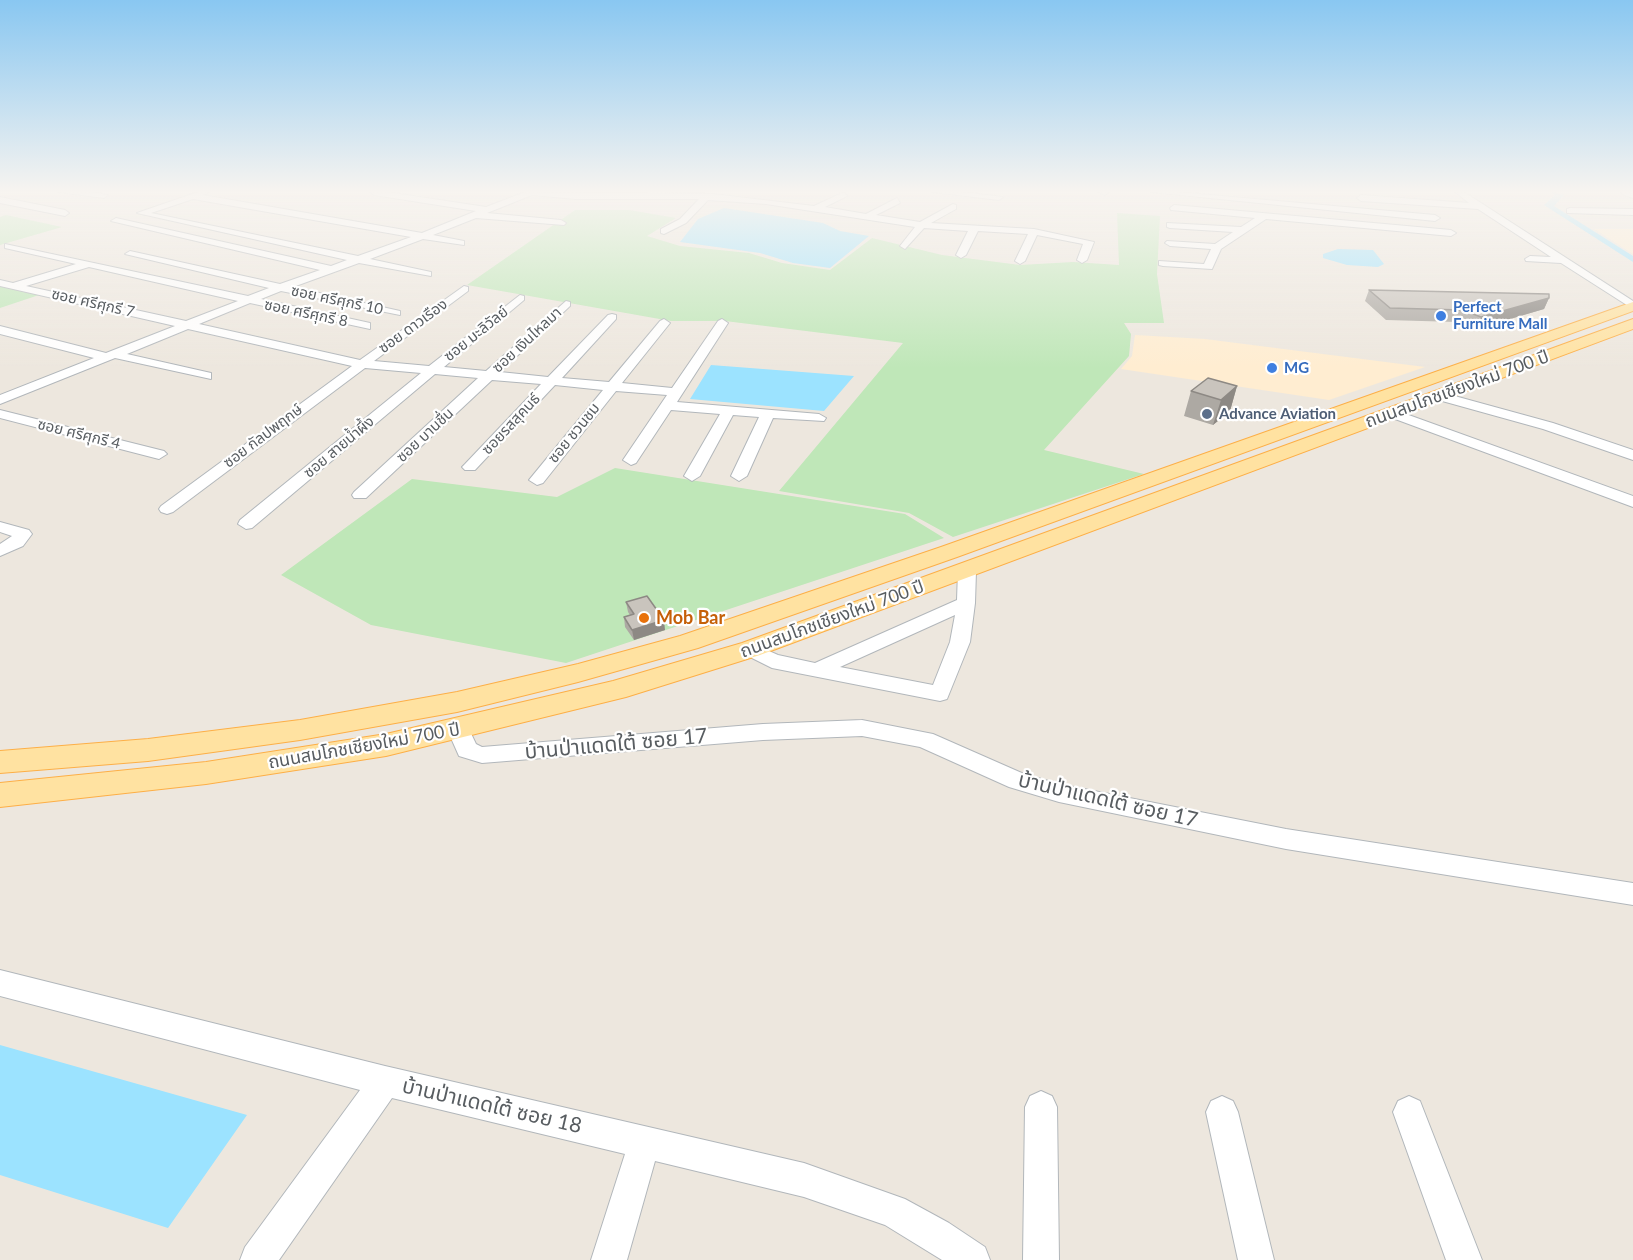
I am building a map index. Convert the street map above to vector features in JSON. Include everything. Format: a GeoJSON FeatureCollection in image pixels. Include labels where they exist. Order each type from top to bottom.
{"type":"FeatureCollection","features":[{"type":"Feature","properties":{"kind":"main road","name":"ถนนสมโภชเชียงใหม่ 700 ปี"},"geometry":{"type":"LineString","coordinates":[[0,762],[148,750],[300,730],[457,702],[578,673],[689,642],[949,552],[1633,306]]}},
{"type":"Feature","properties":{"kind":"main road","name":"ถนนสมโภชเชียงใหม่ 700 ปี"},"geometry":{"type":"LineString","coordinates":[[0,795],[206,773],[386,745],[616,690],[752,649],[1633,324]]}},
{"type":"Feature","properties":{"kind":"street","name":"ซอย ศรีศุกรี 8"},"geometry":{"type":"LineString","coordinates":[[30,251],[366,326]]}},
{"type":"Feature","properties":{"kind":"street"},"geometry":{"type":"LineString","coordinates":[[13,285],[139,251]]}},
{"type":"Feature","properties":{"kind":"street"},"geometry":{"type":"LineString","coordinates":[[246,251],[332,269]]}},
{"type":"Feature","properties":{"kind":"street"},"geometry":{"type":"LineString","coordinates":[[323,251],[427,274]]}},
{"type":"Feature","properties":{"kind":"street"},"geometry":{"type":"LineString","coordinates":[[0,399],[246,300],[384,251]]}},
{"type":"Feature","properties":{"kind":"street"},"geometry":{"type":"LineString","coordinates":[[961,255],[963,251]]}},
{"type":"Feature","properties":{"kind":"street"},"geometry":{"type":"LineString","coordinates":[[1020,261],[1025,251]]}},
{"type":"Feature","properties":{"kind":"street"},"geometry":{"type":"LineString","coordinates":[[1082,260],[1086,251]]}},
{"type":"Feature","properties":{"kind":"street"},"geometry":{"type":"LineString","coordinates":[[1163,263],[1208,267],[1215,251]]}},
{"type":"Feature","properties":{"kind":"street"},"geometry":{"type":"LineString","coordinates":[[1547,251],[1633,306]]}},
{"type":"Feature","properties":{"kind":"street","name":"ซอย ศรีศุกรี 10"},"geometry":{"type":"LineString","coordinates":[[120,256],[396,313]]}},
{"type":"Feature","properties":{"kind":"street"},"geometry":{"type":"LineString","coordinates":[[1530,259],[1561,260]]}},
{"type":"Feature","properties":{"kind":"street","name":"ซอย ศรีศุกรี 7"},"geometry":{"type":"LineString","coordinates":[[0,283],[362,364],[676,392]]}},
{"type":"Feature","properties":{"kind":"street"},"geometry":{"type":"LineString","coordinates":[[1597,284],[1633,295]]}},
{"type":"Feature","properties":{"kind":"street","name":"ซอย ดาวเรือง"},"geometry":{"type":"LineString","coordinates":[[362,364],[464,289]]}},
{"type":"Feature","properties":{"kind":"street","name":"ซอย มะลิวัลย์"},"geometry":{"type":"LineString","coordinates":[[432,370],[520,298]]}},
{"type":"Feature","properties":{"kind":"street","name":"ซอย เงินไหลมา"},"geometry":{"type":"LineString","coordinates":[[489,375],[566,304]]}},
{"type":"Feature","properties":{"kind":"street","name":"ซอยรสสุคนธ์"},"geometry":{"type":"LineString","coordinates":[[470,467],[612,317]]}},
{"type":"Feature","properties":{"kind":"street","name":"ซอย ชวนชม"},"geometry":{"type":"LineString","coordinates":[[537,480],[664,322]]}},
{"type":"Feature","properties":{"kind":"street"},"geometry":{"type":"LineString","coordinates":[[631,460],[722,323]]}},
{"type":"Feature","properties":{"kind":"street"},"geometry":{"type":"LineString","coordinates":[[0,330],[206,376]]}},
{"type":"Feature","properties":{"kind":"street","name":"ซอย กัลปพฤกษ์"},"geometry":{"type":"LineString","coordinates":[[166,509],[362,364]]}},
{"type":"Feature","properties":{"kind":"street","name":"ซอย สายน้ำผึ้ง"},"geometry":{"type":"LineString","coordinates":[[246,524],[432,370]]}},
{"type":"Feature","properties":{"kind":"street","name":"ซอย บานชื่น"},"geometry":{"type":"LineString","coordinates":[[360,495],[489,375]]}},
{"type":"Feature","properties":{"kind":"street"},"geometry":{"type":"LineString","coordinates":[[1440,396],[1548,426],[1633,455]]}},
{"type":"Feature","properties":{"kind":"street"},"geometry":{"type":"LineString","coordinates":[[667,405],[819,418]]}},
{"type":"Feature","properties":{"kind":"street"},"geometry":{"type":"LineString","coordinates":[[692,476],[729,410]]}},
{"type":"Feature","properties":{"kind":"street"},"geometry":{"type":"LineString","coordinates":[[1392,413],[1633,502]]}},
{"type":"Feature","properties":{"kind":"street","name":"ซอย ศรีศุกรี 4"},"geometry":{"type":"LineString","coordinates":[[0,414],[159,454]]}},
{"type":"Feature","properties":{"kind":"street"},"geometry":{"type":"LineString","coordinates":[[739,476],[768,414]]}},
{"type":"Feature","properties":{"kind":"street"},"geometry":{"type":"LineString","coordinates":[[0,527],[23,534],[17,542],[0,551]]}},
{"type":"Feature","properties":{"kind":"street"},"geometry":{"type":"LineString","coordinates":[[752,649],[772,661],[940,694],[960,642],[966,603],[967,571]]}},
{"type":"Feature","properties":{"kind":"street"},"geometry":{"type":"LineString","coordinates":[[816,670],[966,603]]}},
{"type":"Feature","properties":{"kind":"street","name":"บ้านป่าแดดใต้ ซอย 17"},"geometry":{"type":"LineString","coordinates":[[458,729],[467,750],[482,755],[815,728],[862,728],[925,740],[1017,781],[1059,793],[1286,839],[1633,894]]}},
{"type":"Feature","properties":{"kind":"street","name":"บ้านป่าแดดใต้ ซอย 18"},"geometry":{"type":"LineString","coordinates":[[0,983],[385,1081],[804,1180],[892,1211],[937,1235],[972,1260]]}},
{"type":"Feature","properties":{"kind":"street"},"geometry":{"type":"LineString","coordinates":[[258,1260],[385,1081]]}},
{"type":"Feature","properties":{"kind":"street"},"geometry":{"type":"LineString","coordinates":[[1041,1107],[1041,1260]]}},
{"type":"Feature","properties":{"kind":"street"},"geometry":{"type":"LineString","coordinates":[[1222,1112],[1256,1260]]}},
{"type":"Feature","properties":{"kind":"street"},"geometry":{"type":"LineString","coordinates":[[1409,1112],[1464,1260]]}},
{"type":"Feature","properties":{"kind":"street"},"geometry":{"type":"LineString","coordinates":[[609,1260],[645,1141]]}},
{"type":"Feature","properties":{"kind":"shaded area","name":"MG"},"geometry":{"type":"Polygon","coordinates":[[[1135,335],[1205,339],[1425,367],[1329,400],[1121,369],[1132,356],[1135,335]]]}},
{"type":"Feature","properties":{"kind":"green space"},"geometry":{"type":"Polygon","coordinates":[[[516,251],[727,251],[749,253],[782,263],[830,270],[855,251],[925,251],[1020,265],[1073,262],[1119,265],[1118,251],[1158,251],[1157,274],[1164,323],[1124,323],[1131,334],[1129,356],[1044,450],[1144,474],[953,537],[909,513],[779,491],[903,343],[725,321],[671,321],[467,285],[516,251]]]}},
{"type":"Feature","properties":{"kind":"green space"},"geometry":{"type":"Polygon","coordinates":[[[0,286],[39,295],[0,308],[0,286]]]}},
{"type":"Feature","properties":{"kind":"green space"},"geometry":{"type":"Polygon","coordinates":[[[615,468],[905,514],[944,538],[566,663],[371,625],[281,575],[412,479],[557,497],[615,468]]]}},
{"type":"Feature","properties":{"kind":"water"},"geometry":{"type":"Polygon","coordinates":[[[744,251],[851,251],[830,268],[793,263],[744,251]]]}},
{"type":"Feature","properties":{"kind":"water"},"geometry":{"type":"Polygon","coordinates":[[[1333,251],[1374,251],[1384,264],[1378,267],[1347,265],[1323,258],[1323,254],[1333,251]]]}},
{"type":"Feature","properties":{"kind":"water"},"geometry":{"type":"Polygon","coordinates":[[[1616,251],[1625,251],[1633,256],[1633,262],[1616,251]]]}},
{"type":"Feature","properties":{"kind":"water"},"geometry":{"type":"Polygon","coordinates":[[[711,365],[854,376],[824,411],[690,399],[711,365]]]}},
{"type":"Feature","properties":{"kind":"water"},"geometry":{"type":"Polygon","coordinates":[[[0,1045],[247,1115],[168,1228],[0,1175],[0,1045]]]}},
{"type":"Feature","properties":{"kind":"building"},"geometry":{"type":"Polygon","coordinates":[[[1369,290],[1549,294],[1549,298],[1481,317],[1462,310],[1390,308],[1369,290]]]}},
{"type":"Feature","properties":{"kind":"building"},"geometry":{"type":"Polygon","coordinates":[[[1208,378],[1237,386],[1221,400],[1191,391],[1208,378]]]}},
{"type":"Feature","properties":{"kind":"building"},"geometry":{"type":"Polygon","coordinates":[[[647,596],[664,620],[632,630],[624,617],[634,614],[626,602],[647,596]]]}},
{"type":"Feature","properties":{"kind":"place","name":"Perfect Furniture Mall"},"geometry":{"type":"Point","coordinates":[1441,316]}},
{"type":"Feature","properties":{"kind":"place","name":"MG"},"geometry":{"type":"Point","coordinates":[1272,368]}},
{"type":"Feature","properties":{"kind":"place","name":"Advance Aviation"},"geometry":{"type":"Point","coordinates":[1207,414]}},
{"type":"Feature","properties":{"kind":"place","name":"Mob Bar"},"geometry":{"type":"Point","coordinates":[644,618]}}]}
